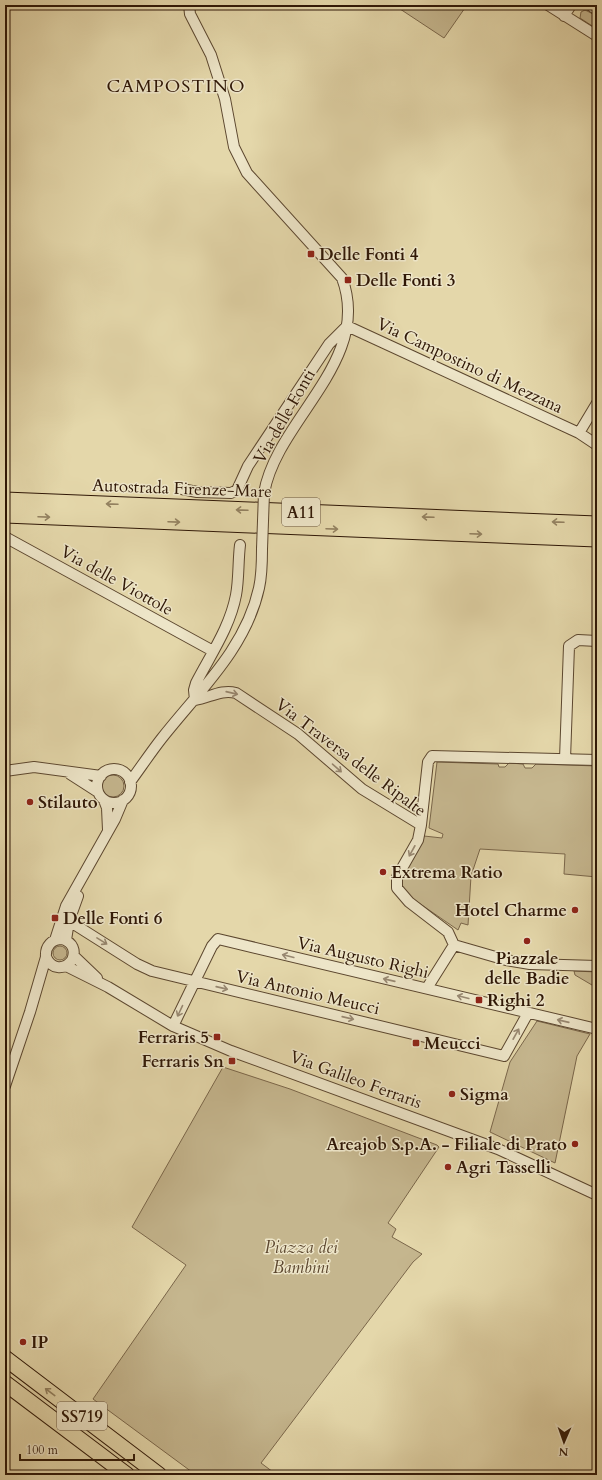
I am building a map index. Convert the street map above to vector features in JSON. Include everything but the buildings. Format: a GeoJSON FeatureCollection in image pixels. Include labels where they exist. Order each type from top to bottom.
{"type":"FeatureCollection","features":[{"type":"Feature","properties":{"kind":"highway","name":"Autostrada Firenze-Mare"},"geometry":{"type":"LineString","coordinates":[[5,500],[597,524]]}},
{"type":"Feature","properties":{"kind":"highway","name":"Autostrada Firenze-Mare"},"geometry":{"type":"LineString","coordinates":[[5,515],[597,539]]}},
{"type":"Feature","properties":{"kind":"highway","name":"SS719"},"geometry":{"type":"LineString","coordinates":[[5,1358],[159,1475]]}},
{"type":"Feature","properties":{"kind":"highway","name":"SS719"},"geometry":{"type":"LineString","coordinates":[[5,1383],[127,1475]]}},
{"type":"Feature","properties":{"kind":"street"},"geometry":{"type":"LineString","coordinates":[[548,5],[597,36]]}},
{"type":"Feature","properties":{"kind":"street"},"geometry":{"type":"LineString","coordinates":[[564,16],[571,5]]}},
{"type":"Feature","properties":{"kind":"street"},"geometry":{"type":"LineString","coordinates":[[590,5],[597,10]]}},
{"type":"Feature","properties":{"kind":"street","name":"Via delle Fonti"},"geometry":{"type":"LineString","coordinates":[[108,832],[115,820],[123,800],[130,792],[130,782],[227,657],[249,618],[259,589],[264,493],[270,470],[319,390],[340,348],[347,326],[349,309],[348,296],[342,278],[247,173],[234,148],[224,100],[211,55],[190,8]]}},
{"type":"Feature","properties":{"kind":"street","name":"Via delle Fonti"},"geometry":{"type":"LineString","coordinates":[[182,489],[197,492],[231,493],[237,490],[248,466],[329,344],[347,326]]}},
{"type":"Feature","properties":{"kind":"street","name":"Via Campostino di Mezzana"},"geometry":{"type":"LineString","coordinates":[[347,326],[579,433],[597,445]]}},
{"type":"Feature","properties":{"kind":"street"},"geometry":{"type":"LineString","coordinates":[[579,433],[597,403]]}},
{"type":"Feature","properties":{"kind":"street","name":"Via delle Viottole"},"geometry":{"type":"LineString","coordinates":[[5,537],[213,651]]}},
{"type":"Feature","properties":{"kind":"street"},"geometry":{"type":"LineString","coordinates":[[195,700],[194,690],[196,683],[225,628],[234,600],[240,545]]}},
{"type":"Feature","properties":{"kind":"street"},"geometry":{"type":"LineString","coordinates":[[565,759],[569,646],[578,640],[597,641]]}},
{"type":"Feature","properties":{"kind":"street","name":"Via Traversa delle Ripalte"},"geometry":{"type":"LineString","coordinates":[[195,700],[206,698],[220,692],[228,691],[236,693],[298,734],[362,789],[421,826],[418,840],[397,877],[397,888],[409,902],[448,932],[454,945]]}},
{"type":"Feature","properties":{"kind":"street"},"geometry":{"type":"LineString","coordinates":[[421,826],[428,762],[435,755],[597,760]]}},
{"type":"Feature","properties":{"kind":"street","name":"Via delle Fonti"},"geometry":{"type":"LineString","coordinates":[[101,776],[112,769],[121,771],[127,770],[148,757]]}},
{"type":"Feature","properties":{"kind":"street"},"geometry":{"type":"LineString","coordinates":[[5,771],[34,767],[101,776],[97,786],[109,823],[108,832],[86,874],[66,906],[55,940],[49,945],[39,982],[5,1086]]}},
{"type":"Feature","properties":{"kind":"street"},"geometry":{"type":"LineString","coordinates":[[121,771],[130,782]]}},
{"type":"Feature","properties":{"kind":"street"},"geometry":{"type":"LineString","coordinates":[[66,772],[114,803],[123,800]]}},
{"type":"Feature","properties":{"kind":"street"},"geometry":{"type":"LineString","coordinates":[[66,940],[69,920],[86,874]]}},
{"type":"Feature","properties":{"kind":"street","name":"Via Antonio Meucci"},"geometry":{"type":"LineString","coordinates":[[69,920],[147,968],[194,982],[504,1056],[528,1013]]}},
{"type":"Feature","properties":{"kind":"street","name":"Via Augusto Righi"},"geometry":{"type":"LineString","coordinates":[[173,1026],[212,946],[218,939],[597,1029]]}},
{"type":"Feature","properties":{"kind":"street"},"geometry":{"type":"LineString","coordinates":[[55,940],[66,940],[73,947],[74,956],[108,988]]}},
{"type":"Feature","properties":{"kind":"street"},"geometry":{"type":"LineString","coordinates":[[427,988],[454,945],[506,960],[530,964],[597,966]]}},
{"type":"Feature","properties":{"kind":"street"},"geometry":{"type":"LineString","coordinates":[[39,982],[74,956]]}},
{"type":"Feature","properties":{"kind":"street"},"geometry":{"type":"LineString","coordinates":[[46,957],[51,964],[108,988]]}},
{"type":"Feature","properties":{"kind":"street","name":"Via Galileo Ferraris"},"geometry":{"type":"LineString","coordinates":[[108,988],[173,1026],[231,1051],[498,1149],[597,1195]]}},
{"type":"Feature","properties":{"kind":"green space"},"geometry":{"type":"Polygon","coordinates":[[[394,5],[467,5],[444,38],[394,5]]]}},
{"type":"Feature","properties":{"kind":"green space"},"geometry":{"type":"Polygon","coordinates":[[[585,10],[597,16],[597,29],[580,18],[581,12],[585,10]]]}},
{"type":"Feature","properties":{"kind":"green space"},"geometry":{"type":"Polygon","coordinates":[[[437,762],[498,764],[499,767],[505,767],[509,763],[523,764],[525,768],[532,768],[536,764],[597,766],[597,877],[564,874],[565,854],[480,849],[471,876],[468,925],[461,923],[458,930],[416,901],[401,887],[402,875],[424,836],[442,838],[443,834],[429,828],[437,762]]]}},
{"type":"Feature","properties":{"kind":"green space"},"geometry":{"type":"Polygon","coordinates":[[[113,775],[121,778],[124,786],[121,794],[113,797],[105,794],[102,786],[105,778],[113,775]]]}},
{"type":"Feature","properties":{"kind":"green space"},"geometry":{"type":"Polygon","coordinates":[[[57,946],[63,946],[67,950],[67,956],[63,960],[57,960],[53,956],[53,950],[57,946]]]}},
{"type":"Feature","properties":{"kind":"green space"},"geometry":{"type":"Polygon","coordinates":[[[574,971],[597,972],[597,988],[575,975],[574,971]]]}},
{"type":"Feature","properties":{"kind":"green space"},"geometry":{"type":"Polygon","coordinates":[[[537,1021],[590,1034],[577,1056],[555,1163],[490,1132],[510,1062],[537,1021]]]}},
{"type":"Feature","properties":{"kind":"green space","name":"Piazza dei Bambini"},"geometry":{"type":"Polygon","coordinates":[[[223,1067],[290,1089],[439,1147],[388,1223],[396,1229],[392,1237],[422,1254],[413,1262],[261,1463],[277,1475],[196,1475],[93,1399],[186,1265],[132,1227],[223,1067]]]}},
{"type":"Feature","properties":{"kind":"place","name":"Delle Fonti 4"},"geometry":{"type":"Point","coordinates":[311,254]}},
{"type":"Feature","properties":{"kind":"place","name":"Delle Fonti 3"},"geometry":{"type":"Point","coordinates":[348,280]}},
{"type":"Feature","properties":{"kind":"place","name":"Stilauto"},"geometry":{"type":"Point","coordinates":[30,802]}},
{"type":"Feature","properties":{"kind":"place","name":"Extrema Ratio"},"geometry":{"type":"Point","coordinates":[383,872]}},
{"type":"Feature","properties":{"kind":"place","name":"Hotel Charme"},"geometry":{"type":"Point","coordinates":[575,910]}},
{"type":"Feature","properties":{"kind":"place","name":"Delle Fonti 6"},"geometry":{"type":"Point","coordinates":[55,918]}},
{"type":"Feature","properties":{"kind":"place","name":"Piazzale delle Badie"},"geometry":{"type":"Point","coordinates":[527,941]}},
{"type":"Feature","properties":{"kind":"place","name":"Righi 2"},"geometry":{"type":"Point","coordinates":[479,1000]}},
{"type":"Feature","properties":{"kind":"place","name":"Ferraris 5"},"geometry":{"type":"Point","coordinates":[217,1037]}},
{"type":"Feature","properties":{"kind":"place","name":"Meucci"},"geometry":{"type":"Point","coordinates":[416,1043]}},
{"type":"Feature","properties":{"kind":"place","name":"Ferraris Sn"},"geometry":{"type":"Point","coordinates":[232,1061]}},
{"type":"Feature","properties":{"kind":"place","name":"Sigma"},"geometry":{"type":"Point","coordinates":[452,1094]}},
{"type":"Feature","properties":{"kind":"place","name":"Areajob S.p.A. - Filiale di Prato"},"geometry":{"type":"Point","coordinates":[575,1144]}},
{"type":"Feature","properties":{"kind":"place","name":"Agri Tasselli"},"geometry":{"type":"Point","coordinates":[448,1167]}},
{"type":"Feature","properties":{"kind":"place","name":"IP"},"geometry":{"type":"Point","coordinates":[23,1342]}},
{"type":"Feature","properties":{"kind":"district","name":"CAMPOSTINO"},"geometry":{"type":"Point","coordinates":[176,86]}}]}
